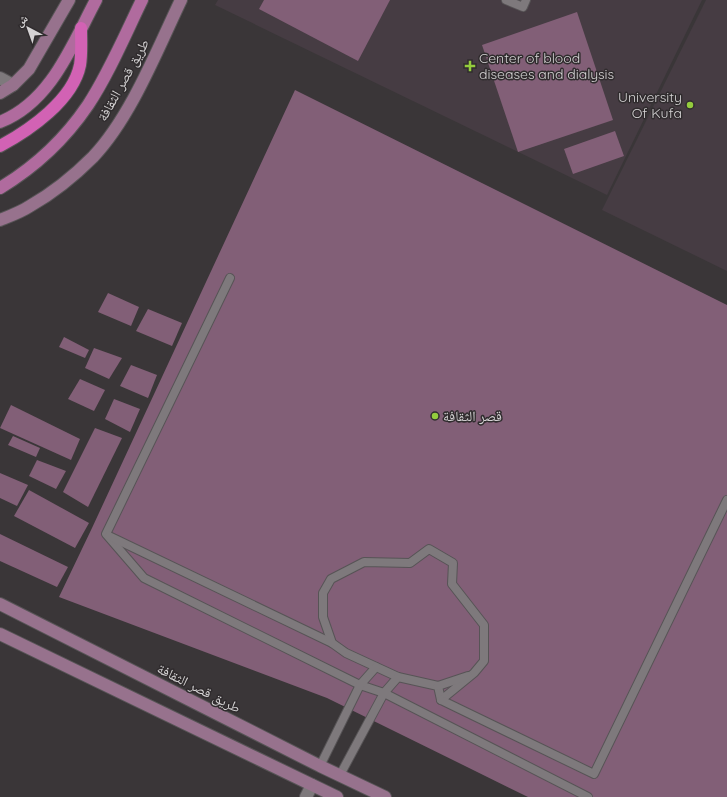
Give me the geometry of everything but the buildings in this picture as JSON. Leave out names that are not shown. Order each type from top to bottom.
[{"type":"highway","points":[[0,146],[22,133],[40,119],[62,100],[72,86],[80,66],[81,28]]},
{"type":"main road","points":[[0,122],[16,113],[40,95],[59,68],[96,0]]},
{"type":"main road","points":[[0,188],[14,180],[35,164],[55,146],[88,106],[142,0]]},
{"type":"street","points":[[0,93],[13,85],[29,69],[69,0]]},
{"type":"street","name":"طريق قصر الثقافة","points":[[0,220],[30,206],[64,183],[93,156],[118,124],[128,107],[181,0]]},
{"type":"street","points":[[0,78],[13,85]]},
{"type":"street","name":"طريق قصر الثقافة","points":[[0,604],[320,766],[385,797]]},
{"type":"street","points":[[0,634],[337,797]]},
{"type":"street","points":[[306,797],[312,785]]},
{"type":"lane","points":[[506,0],[523,7],[526,0]]},
{"type":"lane","points":[[106,534],[230,278]]},
{"type":"lane","points":[[441,700],[594,774],[727,500]]},
{"type":"lane","points":[[106,534],[332,643],[346,653],[376,668],[398,677],[438,686],[472,675]]},
{"type":"lane","points":[[106,534],[144,578],[360,685],[384,693],[588,797]]},
{"type":"lane","points":[[332,643],[323,617],[323,592],[331,579],[364,562],[410,563],[429,549],[453,562],[452,584],[484,625],[484,662],[472,675],[441,700]]},
{"type":"lane","points":[[320,766],[360,685],[376,668]]},
{"type":"lane","points":[[340,775],[384,693],[398,677]]},
{"type":"lane","points":[[438,686],[441,700]]},
{"type":"shaded area","points":[[218,0],[702,0],[607,195],[215,5]]},
{"type":"shaded area","name":"University Of Kufa","points":[[706,0],[727,0],[727,271],[602,210]]},
{"type":"place","name":"Center of blood diseases and dialysis","points":[[470,66]]},
{"type":"place","name":"University Of Kufa","points":[[690,105]]},
{"type":"place","name":"قصر الثقافة","points":[[435,416]]}]
